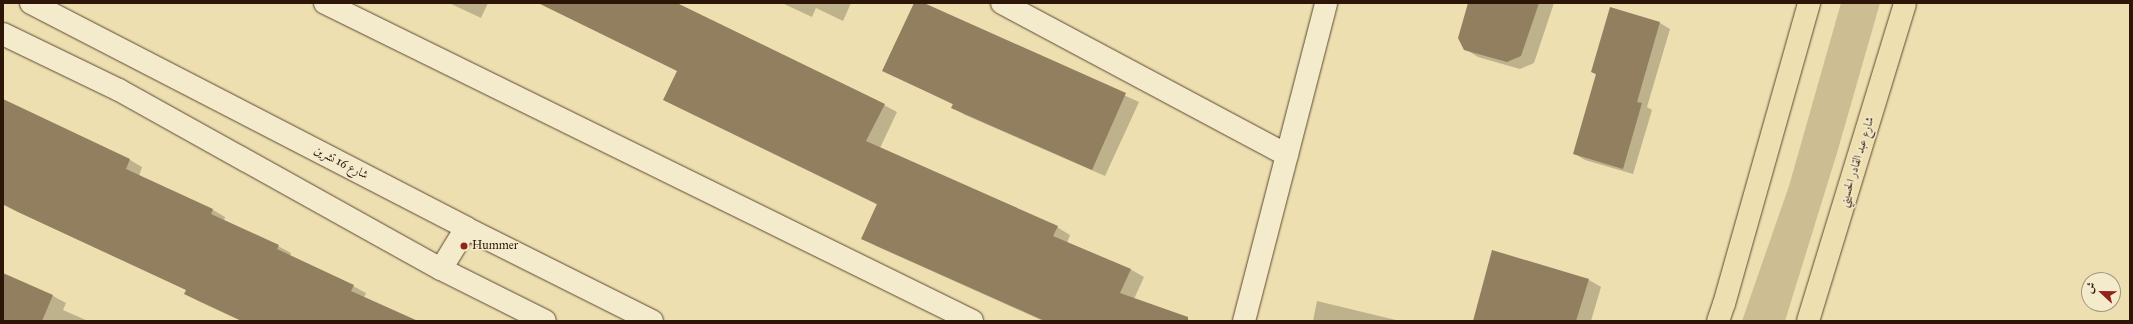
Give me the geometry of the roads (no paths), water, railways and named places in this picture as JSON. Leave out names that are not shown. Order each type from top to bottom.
[{"type":"main road","points":[[1718,321],[1809,3]]},
{"type":"main road","name":"شارع عبد القادر الحسيني","points":[[1808,321],[1905,3]]},
{"type":"street","name":"شارع 16 تشرين","points":[[31,3],[466,228],[652,321]]},
{"type":"street","points":[[325,3],[972,321]]},
{"type":"street","points":[[1002,3],[1287,155]]},
{"type":"street","points":[[1244,321],[1326,3]]},
{"type":"street","points":[[3,34],[119,90],[441,269],[545,321]]},
{"type":"street","points":[[441,269],[466,228]]},
{"type":"place","name":"Hummer","points":[[464,246]]}]
